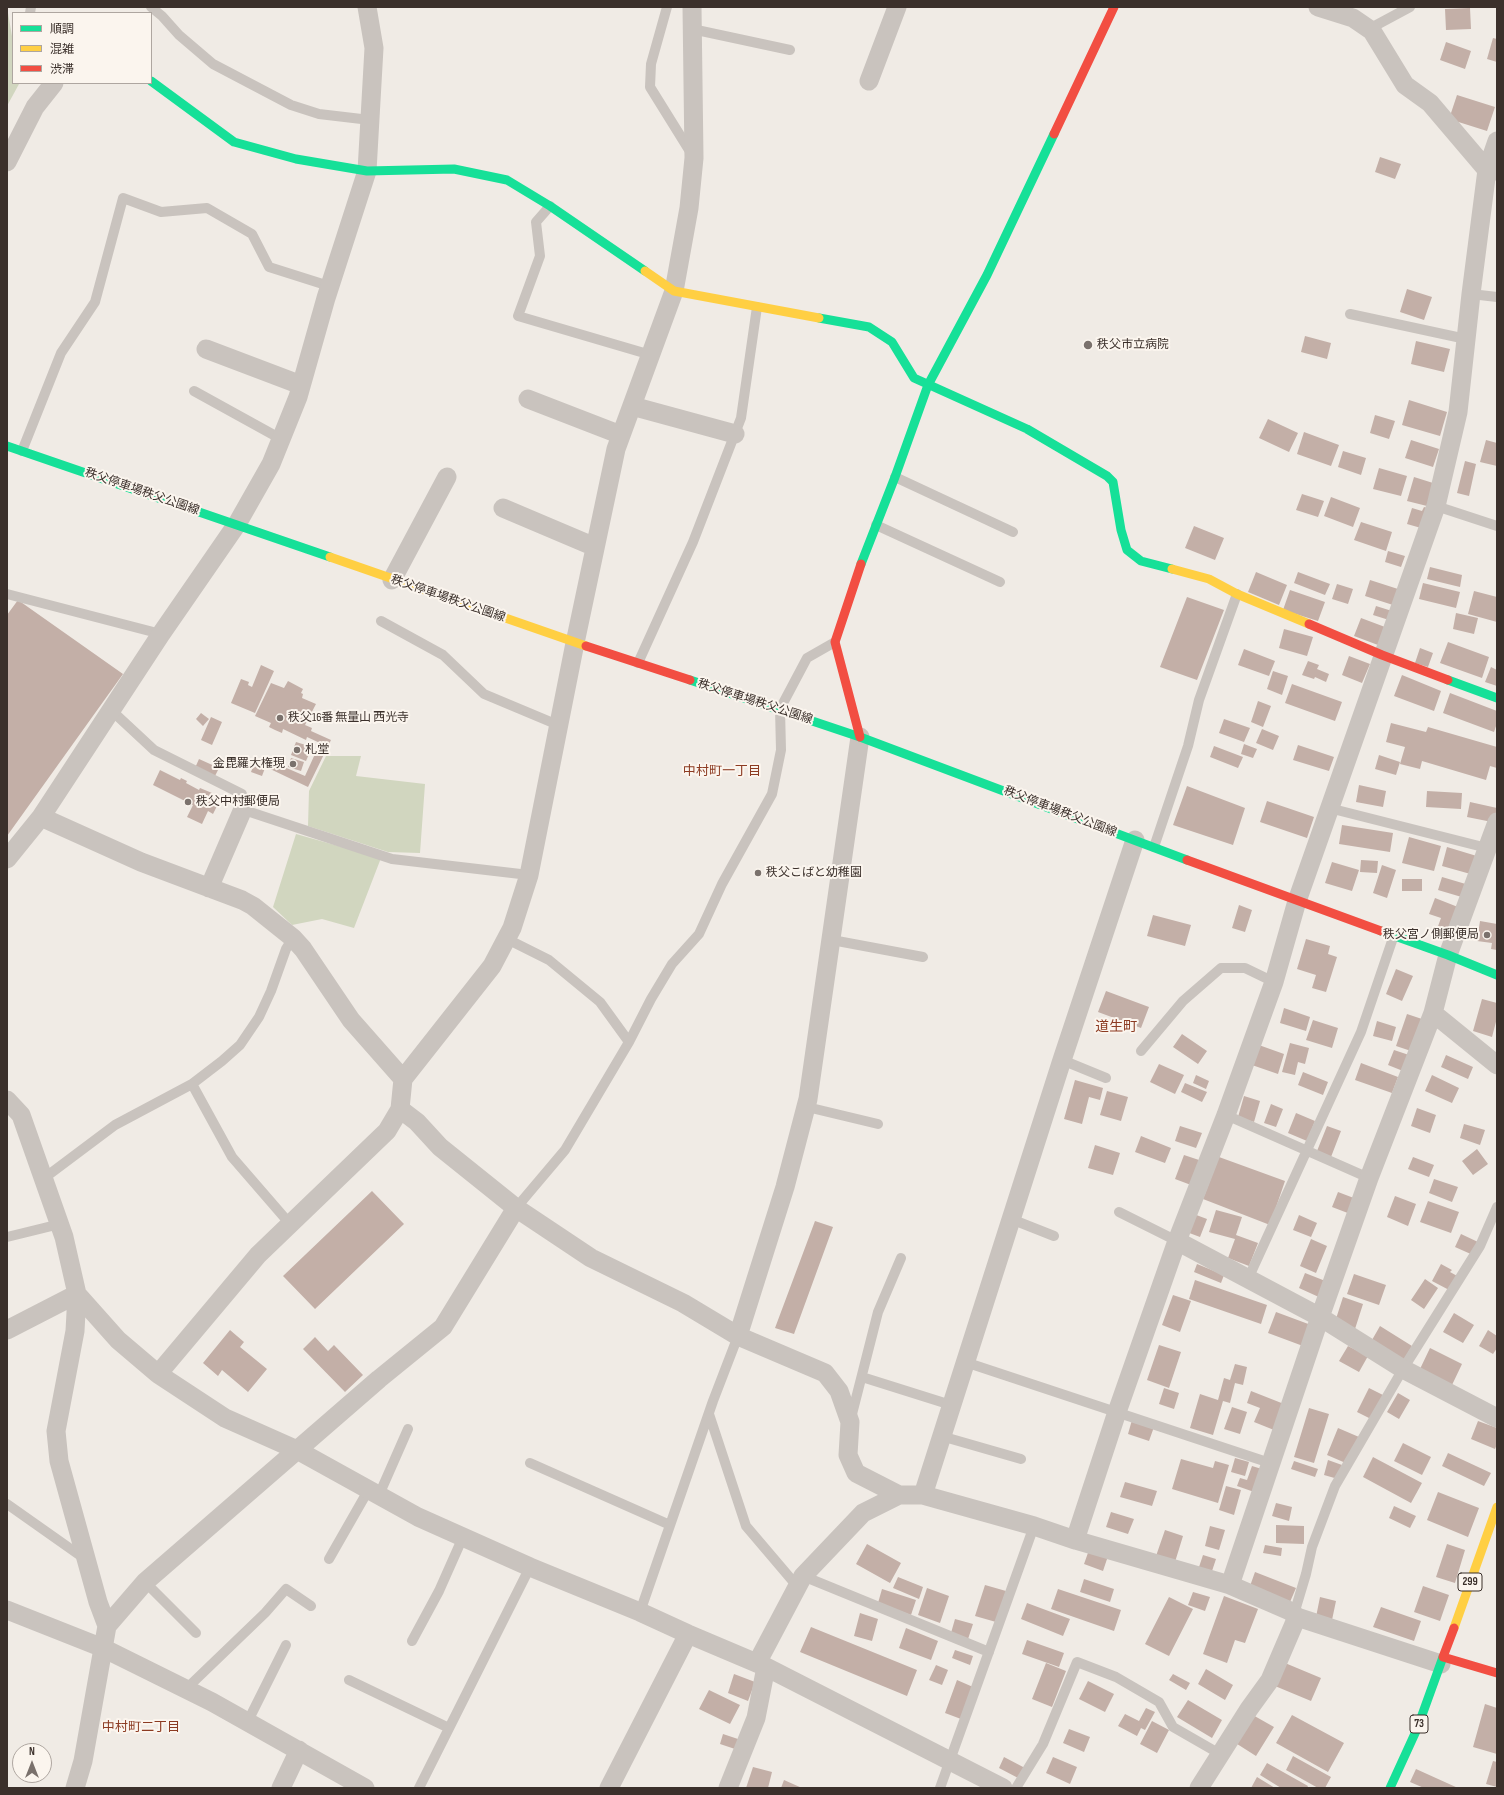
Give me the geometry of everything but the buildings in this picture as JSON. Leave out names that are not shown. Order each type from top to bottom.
[{"type":"main road","points":[[860,737],[835,642],[856,576],[895,477],[928,385],[987,276],[1114,7]]},
{"type":"main road","points":[[152,81],[234,142],[296,159],[366,171],[454,169],[507,180],[550,206],[674,291],[869,327],[892,342],[914,378],[1028,430],[1107,476],[1113,482],[1126,550],[1140,561],[1209,579],[1237,594],[1342,637],[1382,656],[1497,698]]},
{"type":"main road","name":"秩父停車場秩父公園線","points":[[7,446],[237,524],[392,580],[575,643],[780,709],[860,737],[1297,901],[1448,955],[1497,975]]},
{"type":"main road","name":"299","points":[[1442,1660],[1497,1507]]},
{"type":"main road","points":[[1442,1660],[1497,1673]]},
{"type":"main road","name":"73","points":[[1390,1788],[1417,1729],[1442,1660]]},
{"type":"street","points":[[7,859],[41,817],[161,634],[237,524],[271,464],[301,385],[366,171],[374,48],[367,7]]},
{"type":"street","points":[[158,1374],[258,1255],[387,1131],[400,1109],[403,1079],[492,966],[512,928],[529,875],[558,725],[616,449],[674,291],[689,208],[694,158],[692,7]]},
{"type":"street","points":[[869,81],[897,7]]},
{"type":"street","points":[[1318,7],[1353,18],[1372,31],[1405,85],[1430,103],[1492,171]]},
{"type":"street","points":[[7,162],[34,108],[53,84]]},
{"type":"street","points":[[1075,1540],[1117,1412],[1177,1241],[1226,1115],[1274,982],[1297,901],[1436,506],[1458,412],[1471,294],[1497,141]]},
{"type":"street","points":[[206,349],[301,385]]},
{"type":"street","points":[[528,399],[621,435]]},
{"type":"street","points":[[632,406],[735,434]]},
{"type":"street","points":[[392,580],[446,478]]},
{"type":"street","points":[[504,508],[595,547]]},
{"type":"street","points":[[738,1336],[785,1187],[807,1107],[860,737]]},
{"type":"street","points":[[208,888],[243,809]]},
{"type":"street","points":[[41,817],[141,862],[242,900],[253,906],[293,938],[303,949],[351,1020],[403,1079]]},
{"type":"street","points":[[1230,1585],[1320,1317],[1369,1178],[1433,1013],[1448,955],[1497,822]]},
{"type":"street","points":[[923,1495],[1062,1060],[1135,840]]},
{"type":"street","points":[[1433,1013],[1497,1066]]},
{"type":"street","points":[[7,1100],[21,1115],[60,1224],[77,1294],[76,1331],[56,1431],[59,1461],[98,1602],[107,1626]]},
{"type":"street","points":[[400,1109],[417,1122],[440,1147],[516,1208],[591,1258],[683,1303],[738,1336],[825,1373],[839,1391],[850,1422],[848,1455],[856,1473],[899,1495]]},
{"type":"street","points":[[75,1788],[83,1761],[107,1626],[145,1582],[379,1379],[443,1327],[516,1208]]},
{"type":"street","points":[[1177,1241],[1320,1317],[1403,1369],[1497,1418]]},
{"type":"street","points":[[7,1330],[77,1294]]},
{"type":"street","points":[[77,1294],[118,1340],[158,1374],[225,1418],[297,1450],[418,1517],[530,1567],[640,1612],[762,1665],[1003,1788]]},
{"type":"street","points":[[728,1788],[756,1718],[762,1665],[800,1581],[863,1513],[899,1495],[923,1495],[1034,1526],[1075,1540],[1230,1585],[1290,1611],[1295,1616],[1442,1660]]},
{"type":"street","points":[[7,1610],[103,1648],[186,1689],[248,1721],[365,1788]]},
{"type":"street","points":[[1199,1788],[1270,1680],[1295,1616]]},
{"type":"street","points":[[609,1788],[688,1634]]},
{"type":"street","points":[[281,1788],[299,1750]]},
{"type":"lane","points":[[151,7],[162,16],[179,35],[213,64],[291,105],[319,114],[370,120]]},
{"type":"lane","points":[[668,7],[650,64],[650,87],[694,158]]},
{"type":"lane","points":[[1369,29],[1410,7]]},
{"type":"lane","points":[[692,29],[790,50]]},
{"type":"lane","points":[[22,451],[61,353],[95,302],[123,198],[161,212],[207,208],[252,234],[269,267],[330,286]]},
{"type":"lane","points":[[550,206],[536,222],[540,256],[518,316],[650,354]]},
{"type":"lane","points":[[1471,294],[1497,297]]},
{"type":"lane","points":[[638,663],[693,542],[742,418],[757,307]]},
{"type":"lane","points":[[1350,314],[1466,339]]},
{"type":"lane","points":[[194,391],[281,439]]},
{"type":"lane","points":[[895,477],[1013,532]]},
{"type":"lane","points":[[1436,506],[1497,526]]},
{"type":"lane","points":[[876,526],[1000,582]]},
{"type":"lane","points":[[7,594],[161,634]]},
{"type":"lane","points":[[1154,847],[1188,746],[1199,700],[1237,594]]},
{"type":"lane","points":[[381,621],[443,655],[484,694],[558,725]]},
{"type":"lane","points":[[516,1208],[565,1150],[630,1042],[650,998],[672,964],[699,934],[722,884],[772,794],[781,750],[780,709],[807,658],[835,642]]},
{"type":"lane","points":[[111,710],[154,750],[242,794],[244,801],[243,809],[392,859],[529,875]]},
{"type":"lane","points":[[1329,808],[1487,848]]},
{"type":"lane","points":[[1248,1279],[1361,1032],[1394,935]]},
{"type":"lane","points":[[43,1179],[115,1125],[192,1084],[240,1045],[262,1011],[286,949],[293,938]]},
{"type":"lane","points":[[507,939],[549,960],[600,1002],[630,1042]]},
{"type":"lane","points":[[832,940],[923,957]]},
{"type":"lane","points":[[1141,1051],[1183,1002],[1220,968],[1245,968],[1274,982]]},
{"type":"lane","points":[[1062,1060],[1106,1078]]},
{"type":"lane","points":[[192,1084],[232,1156],[290,1224]]},
{"type":"lane","points":[[807,1107],[878,1124]]},
{"type":"lane","points":[[1226,1115],[1369,1178]]},
{"type":"lane","points":[[1295,1616],[1312,1547],[1335,1486],[1403,1369],[1480,1246],[1497,1207]]},
{"type":"lane","points":[[1119,1212],[1177,1241]]},
{"type":"lane","points":[[1011,1219],[1054,1236]]},
{"type":"lane","points":[[7,1237],[60,1224]]},
{"type":"lane","points":[[850,1422],[878,1312],[901,1258]]},
{"type":"lane","points":[[640,1612],[709,1414],[738,1336]]},
{"type":"lane","points":[[965,1362],[1270,1463]]},
{"type":"lane","points":[[862,1377],[951,1405]]},
{"type":"lane","points":[[709,1414],[746,1526],[800,1581],[989,1652]]},
{"type":"lane","points":[[329,1559],[374,1492],[408,1429]]},
{"type":"lane","points":[[941,1436],[1021,1459]]},
{"type":"lane","points":[[530,1463],[670,1525]]},
{"type":"lane","points":[[7,1504],[87,1561]]},
{"type":"lane","points":[[940,1788],[1034,1526]]},
{"type":"lane","points":[[412,1641],[440,1591],[462,1537]]},
{"type":"lane","points":[[419,1788],[530,1567]]},
{"type":"lane","points":[[145,1582],[196,1633]]},
{"type":"lane","points":[[186,1689],[265,1613],[286,1589],[311,1606]]},
{"type":"lane","points":[[248,1721],[286,1645]]},
{"type":"lane","points":[[1016,1788],[1043,1744],[1077,1662],[1116,1677],[1158,1702],[1173,1727],[1220,1754]]},
{"type":"lane","points":[[349,1680],[449,1728]]},
{"type":"green space","points":[[7,7],[12,36],[12,84],[19,84],[7,106]]},
{"type":"green space","points":[[326,756],[361,756],[356,776],[425,784],[420,853],[388,852],[308,826],[309,791]]},
{"type":"green space","points":[[296,834],[381,858],[354,928],[322,919],[292,925],[273,907]]},
{"type":"traffic: fast","points":[[152,82],[234,142],[296,159],[367,171],[454,169],[507,180],[550,206],[645,271]]},
{"type":"traffic: fast","points":[[861,564],[895,477],[928,385],[987,275],[1054,134]]},
{"type":"traffic: fast","points":[[819,318],[869,327],[892,342],[914,378],[1027,429],[1107,476],[1113,482],[1121,530],[1127,550],[1141,561],[1172,569]]},
{"type":"traffic: fast","points":[[7,446],[330,557]]},
{"type":"traffic: fast","points":[[690,680],[860,737],[1187,860]]},
{"type":"traffic: fast","points":[[1448,680],[1497,698]]},
{"type":"traffic: fast","points":[[1381,931],[1448,955],[1497,975]]},
{"type":"traffic: fast","points":[[1390,1788],[1417,1729],[1443,1657]]},
{"type":"traffic: slow","points":[[645,271],[674,291],[819,318]]},
{"type":"traffic: slow","points":[[330,557],[586,646]]},
{"type":"traffic: slow","points":[[1172,569],[1209,579],[1237,594],[1309,624]]},
{"type":"traffic: slow","points":[[1454,1628],[1497,1507]]},
{"type":"traffic: jam","points":[[1054,134],[1114,7]]},
{"type":"traffic: jam","points":[[860,737],[835,642],[861,564]]},
{"type":"traffic: jam","points":[[1309,624],[1382,655],[1448,680]]},
{"type":"traffic: jam","points":[[586,646],[690,680]]},
{"type":"traffic: jam","points":[[1187,860],[1381,931]]},
{"type":"traffic: jam","points":[[1454,1628],[1443,1657],[1497,1673]]},
{"type":"place","name":"秩父市立病院","points":[[1088,345]]},
{"type":"place","name":"秩父16番 無量山 西光寺","points":[[280,718]]},
{"type":"place","name":"札堂","points":[[297,750]]},
{"type":"place","name":"金毘羅大権現","points":[[293,764]]},
{"type":"place","name":"秩父中村郵便局","points":[[188,802]]},
{"type":"place","name":"秩父こばと幼稚園","points":[[758,873]]},
{"type":"place","name":"秩父宮ノ側郵便局","points":[[1487,935]]},
{"type":"district","name":"中村町一丁目","points":[[722,772]]},
{"type":"district","name":"道生町","points":[[1116,1027]]},
{"type":"district","name":"中村町二丁目","points":[[141,1728]]}]
